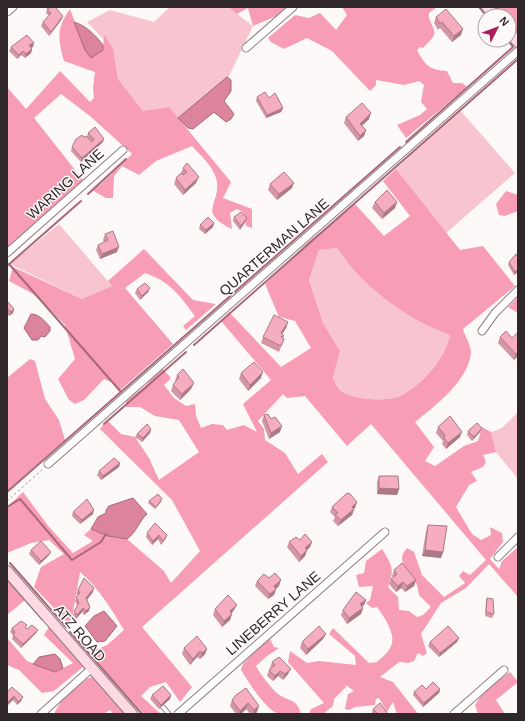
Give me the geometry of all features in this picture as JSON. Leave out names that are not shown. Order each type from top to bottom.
[{"type":"street","points":[[7,12],[13,7]]},
{"type":"street","points":[[246,48],[293,7]]},
{"type":"street","name":"QUARTERMAN LANE","points":[[48,464],[518,51]]},
{"type":"street","name":"WARING LANE","points":[[7,253],[123,150]]},
{"type":"street","points":[[482,331],[495,313],[518,290]]},
{"type":"street","name":"LINEBERRY LANE","points":[[178,714],[385,532]]},
{"type":"street","points":[[498,556],[518,537]]},
{"type":"street","name":"ATZ ROAD","points":[[7,570],[131,714]]},
{"type":"street","points":[[40,714],[92,668]]},
{"type":"street","points":[[454,714],[504,670]]},
{"type":"lane","points":[[162,706],[169,714]]},
{"type":"path","points":[[7,501],[48,464]]},
{"type":"shaded area","points":[[170,7],[228,7],[253,26],[229,76],[178,118],[169,107],[143,111],[118,79],[113,48],[104,36],[104,40],[87,22],[110,10],[154,22]]},
{"type":"shaded area","points":[[228,7],[288,7],[279,15],[253,26],[248,8],[237,14]]},
{"type":"shaded area","points":[[342,7],[437,7],[429,13],[429,19],[434,29],[434,35],[423,48],[420,47],[417,50],[428,66],[447,71],[453,83],[462,83],[467,87],[406,138],[397,125],[420,115],[427,109],[421,102],[424,85],[419,81],[404,85],[376,80],[376,85],[370,91],[332,51],[307,38],[284,49],[271,42],[268,38],[295,15],[309,18],[320,13],[336,30],[347,15]]},
{"type":"shaded area","points":[[497,7],[518,7],[518,30],[517,8]]},
{"type":"shaded area","points":[[70,9],[85,49],[103,50],[104,35],[113,48],[118,79],[143,111],[169,107],[231,182],[223,198],[252,209],[252,228],[246,226],[243,212],[237,209],[230,213],[232,229],[221,223],[215,217],[213,206],[217,187],[216,178],[209,165],[192,146],[156,161],[139,175],[122,166],[114,176],[113,198],[106,198],[92,190],[100,185],[132,154],[90,116],[61,94],[34,118],[83,180],[7,248],[7,87],[26,109],[60,71],[90,102],[94,98],[93,88],[95,72],[64,61],[62,54],[60,28]]},
{"type":"shaded area","points":[[74,22],[87,28],[94,34],[103,45],[103,50],[91,58],[85,50]]},
{"type":"shaded area","points":[[227,77],[231,80],[231,91],[224,101],[234,114],[231,119],[226,122],[214,112],[193,129],[188,128],[178,118]]},
{"type":"shaded area","points":[[460,110],[515,173],[446,233],[396,169]]},
{"type":"shaded area","points":[[396,169],[460,250],[483,246],[515,286],[463,329],[471,353],[469,363],[464,373],[441,401],[415,422],[434,447],[425,461],[435,466],[464,446],[478,441],[482,427],[491,432],[496,452],[483,455],[486,462],[483,467],[471,472],[477,481],[469,485],[456,507],[472,534],[481,540],[491,535],[490,527],[502,533],[503,542],[490,559],[499,569],[502,561],[518,547],[518,597],[489,564],[466,588],[441,603],[421,634],[427,653],[423,656],[418,653],[414,661],[408,663],[399,662],[380,677],[393,682],[418,714],[397,714],[393,702],[387,712],[379,698],[376,699],[375,705],[355,707],[349,710],[345,709],[348,694],[354,691],[346,685],[346,687],[334,699],[333,706],[323,714],[309,714],[311,709],[324,703],[288,662],[290,651],[307,663],[319,661],[356,665],[355,656],[329,634],[333,628],[369,663],[377,662],[387,652],[392,643],[391,632],[383,616],[377,607],[372,608],[366,603],[370,600],[373,586],[359,587],[356,575],[364,573],[366,561],[382,549],[390,563],[392,571],[388,587],[398,597],[399,610],[409,611],[417,617],[423,615],[431,607],[419,595],[415,581],[405,568],[402,558],[403,553],[407,548],[414,552],[422,575],[444,597],[465,583],[459,576],[463,571],[470,575],[486,560],[371,424],[347,446],[305,396],[287,398],[283,394],[258,421],[264,429],[265,440],[285,453],[298,474],[322,454],[328,462],[142,627],[192,687],[180,702],[166,682],[150,687],[141,696],[161,714],[144,714],[95,660],[91,652],[107,645],[124,630],[110,607],[87,578],[80,572],[72,618],[68,623],[34,587],[41,567],[64,554],[49,540],[31,543],[7,553],[7,507],[23,492],[49,527],[73,553],[93,541],[84,535],[91,529],[108,536],[127,539],[164,571],[171,583],[200,551],[172,500],[100,429],[107,420],[121,434],[135,437],[149,458],[159,480],[199,452],[179,420],[155,416],[140,407],[126,407],[126,401],[145,386],[162,368],[171,378],[164,385],[174,398],[186,406],[195,404],[196,416],[201,428],[212,424],[223,425],[227,430],[244,425],[257,432],[243,404],[271,380],[221,321],[229,312],[281,367],[311,348],[295,321],[279,317],[265,284],[308,242],[355,204],[384,236],[410,216],[383,181]],"holes":[[[337,248],[360,277],[380,295],[402,311],[426,325],[450,335],[444,352],[433,369],[412,389],[398,397],[390,399],[354,397],[341,391],[333,378],[340,351],[323,323],[309,280],[319,250]]]},
{"type":"shaded area","points":[[506,191],[518,195],[518,211],[505,216],[499,215],[496,204]]},
{"type":"shaded area","points":[[59,224],[112,286],[82,299],[10,264]]},
{"type":"shaded area","points":[[337,248],[357,274],[380,295],[402,311],[426,325],[450,335],[444,352],[433,368],[412,389],[398,397],[390,399],[372,399],[354,397],[341,391],[333,378],[340,351],[323,323],[309,280],[319,250]]},
{"type":"shaded area","points":[[144,249],[193,300],[216,304],[186,330],[183,326],[195,316],[174,290],[162,281],[145,273],[125,288],[173,344],[119,391],[113,383],[104,379],[84,400],[75,404],[69,400],[58,379],[75,359],[65,325],[37,296],[9,281],[13,267],[82,299],[112,286],[108,281]]},
{"type":"shaded area","points":[[518,297],[518,313],[508,307]]},
{"type":"shaded area","points":[[31,314],[34,314],[44,320],[50,327],[50,331],[45,337],[41,336],[38,340],[32,340],[24,328]]},
{"type":"shaded area","points":[[30,359],[35,361],[45,399],[59,420],[65,440],[7,491],[7,378]]},
{"type":"shaded area","points":[[518,412],[518,479],[496,452],[491,432],[502,428]]},
{"type":"shaded area","points":[[133,498],[147,514],[133,534],[127,539],[108,536],[91,529],[98,517],[106,513],[109,506]]},
{"type":"shaded area","points":[[7,580],[25,600],[7,615]]},
{"type":"shaded area","points":[[104,611],[117,626],[105,641],[97,642],[85,626],[94,616]]},
{"type":"shaded area","points":[[49,627],[84,666],[54,691],[42,693],[19,670],[7,665],[7,638],[27,661],[55,672],[73,663],[44,635]]},
{"type":"shaded area","points":[[269,637],[274,647],[279,648],[256,666],[272,688],[278,694],[295,703],[301,714],[279,714],[274,712],[263,702],[241,670],[243,664]]},
{"type":"shaded area","points":[[55,654],[60,659],[63,668],[55,672],[33,664],[39,657]]},
{"type":"shaded area","points":[[510,672],[518,682],[496,700],[505,714],[478,714],[475,705],[484,691]]},
{"type":"shaded area","points":[[93,677],[127,714],[113,714],[110,710],[103,714],[54,714],[62,699],[88,678]]},
{"type":"building","points":[[55,7],[63,16],[51,32],[43,22],[51,13],[47,9]]},
{"type":"building","points":[[446,9],[463,29],[454,36],[442,22],[440,24],[436,17]]},
{"type":"building","points":[[27,35],[34,43],[29,45],[32,49],[26,54],[23,51],[19,55],[11,47]]},
{"type":"building","points":[[265,92],[269,98],[275,93],[283,108],[267,115],[257,97]]},
{"type":"building","points":[[362,103],[371,113],[360,124],[366,130],[360,136],[346,117]]},
{"type":"building","points":[[95,127],[104,139],[82,158],[72,147],[76,139],[82,135],[84,137],[86,136],[92,142],[94,139],[88,133]]},
{"type":"building","points":[[187,163],[199,177],[185,190],[176,178],[181,173],[183,175],[187,172],[183,168]]},
{"type":"building","points":[[284,172],[294,183],[279,194],[270,184]]},
{"type":"building","points":[[387,190],[397,202],[384,213],[375,202]]},
{"type":"building","points":[[241,212],[247,218],[241,226],[234,217]]},
{"type":"building","points":[[208,217],[214,223],[206,230],[200,225]]},
{"type":"building","points":[[113,231],[119,247],[102,254],[98,245],[108,240],[105,234]]},
{"type":"building","points":[[516,254],[518,257],[518,269],[515,272],[509,262]]},
{"type":"building","points":[[145,283],[150,288],[142,296],[137,289]]},
{"type":"building","points":[[7,301],[14,309],[11,312],[9,310],[7,311]]},
{"type":"building","points":[[274,315],[288,322],[281,333],[284,336],[281,337],[284,339],[281,346],[263,337]]},
{"type":"building","points":[[506,331],[512,338],[518,332],[518,352],[516,354],[500,337]]},
{"type":"building","points":[[254,362],[263,372],[250,385],[241,373]]},
{"type":"building","points":[[183,369],[194,383],[182,394],[173,385],[179,377],[177,375]]},
{"type":"building","points":[[268,414],[271,419],[275,417],[282,426],[271,433],[264,415]]},
{"type":"building","points":[[450,416],[462,432],[448,443],[444,438],[445,435],[438,427]]},
{"type":"building","points":[[477,423],[482,428],[474,437],[468,431]]},
{"type":"building","points":[[147,424],[151,429],[143,438],[137,434]]},
{"type":"building","points":[[114,458],[120,463],[103,476],[99,471]]},
{"type":"building","points":[[379,476],[398,476],[399,489],[379,488]]},
{"type":"building","points":[[347,493],[350,494],[357,502],[352,507],[354,509],[341,520],[335,515],[338,513],[332,507]]},
{"type":"building","points":[[158,494],[162,499],[156,507],[149,501]]},
{"type":"building","points":[[87,499],[94,510],[82,520],[73,512]]},
{"type":"building","points":[[155,523],[167,535],[163,541],[159,535],[153,541],[147,533]]},
{"type":"building","points":[[428,525],[447,526],[443,552],[425,550]]},
{"type":"building","points":[[305,534],[312,542],[305,548],[307,550],[301,556],[289,542],[296,537],[300,540]]},
{"type":"building","points":[[41,541],[51,552],[41,561],[31,550]]},
{"type":"building","points":[[402,563],[416,580],[407,586],[403,582],[398,586],[391,579],[397,574],[394,570]]},
{"type":"building","points":[[275,573],[281,580],[274,586],[276,589],[270,594],[257,581],[264,574],[269,578]]},
{"type":"building","points":[[84,578],[94,588],[86,598],[90,607],[86,611],[83,608],[77,615],[74,611],[79,603],[76,597],[80,593],[78,590]]},
{"type":"building","points":[[356,592],[366,600],[360,604],[363,608],[349,618],[343,610]]},
{"type":"building","points":[[228,595],[237,605],[230,611],[232,614],[224,621],[215,609]]},
{"type":"building","points":[[487,598],[493,599],[494,614],[486,612]]},
{"type":"building","points":[[21,621],[27,625],[25,627],[27,629],[32,625],[38,630],[23,644],[13,635],[15,632],[12,628]]},
{"type":"building","points":[[319,626],[326,634],[308,649],[302,642]]},
{"type":"building","points":[[448,626],[459,638],[440,653],[430,642]]},
{"type":"building","points":[[197,636],[207,649],[202,653],[200,651],[193,659],[184,648]]},
{"type":"building","points":[[279,657],[291,669],[285,674],[280,671],[275,676],[269,670],[275,665],[272,662]]},
{"type":"building","points":[[433,682],[440,689],[424,703],[414,692],[422,685],[426,689]]},
{"type":"building","points":[[163,686],[171,695],[161,705],[152,695]]},
{"type":"building","points":[[12,687],[23,697],[18,702],[14,696],[7,703],[7,692]]},
{"type":"building","points":[[246,688],[259,706],[254,710],[248,703],[240,711],[232,700]]},
{"type":"building","points":[[380,703],[388,714],[378,714],[373,709]]},
{"type":"waterway","points":[[406,142],[512,48]]},
{"type":"waterway","points":[[194,345],[518,59]]},
{"type":"waterway","points":[[7,492],[400,147]]},
{"type":"waterway","points":[[88,194],[126,159]]},
{"type":"waterway","points":[[7,266],[81,201]]},
{"type":"waterway","points":[[9,264],[121,392]]},
{"type":"waterway","points":[[104,424],[186,352]]},
{"type":"waterway","points":[[7,507],[20,499],[72,560],[101,542],[106,534]]},
{"type":"waterway","points":[[10,563],[66,627]]},
{"type":"waterway","points":[[7,579],[43,620]]},
{"type":"waterway","points":[[70,632],[142,714]]}]
